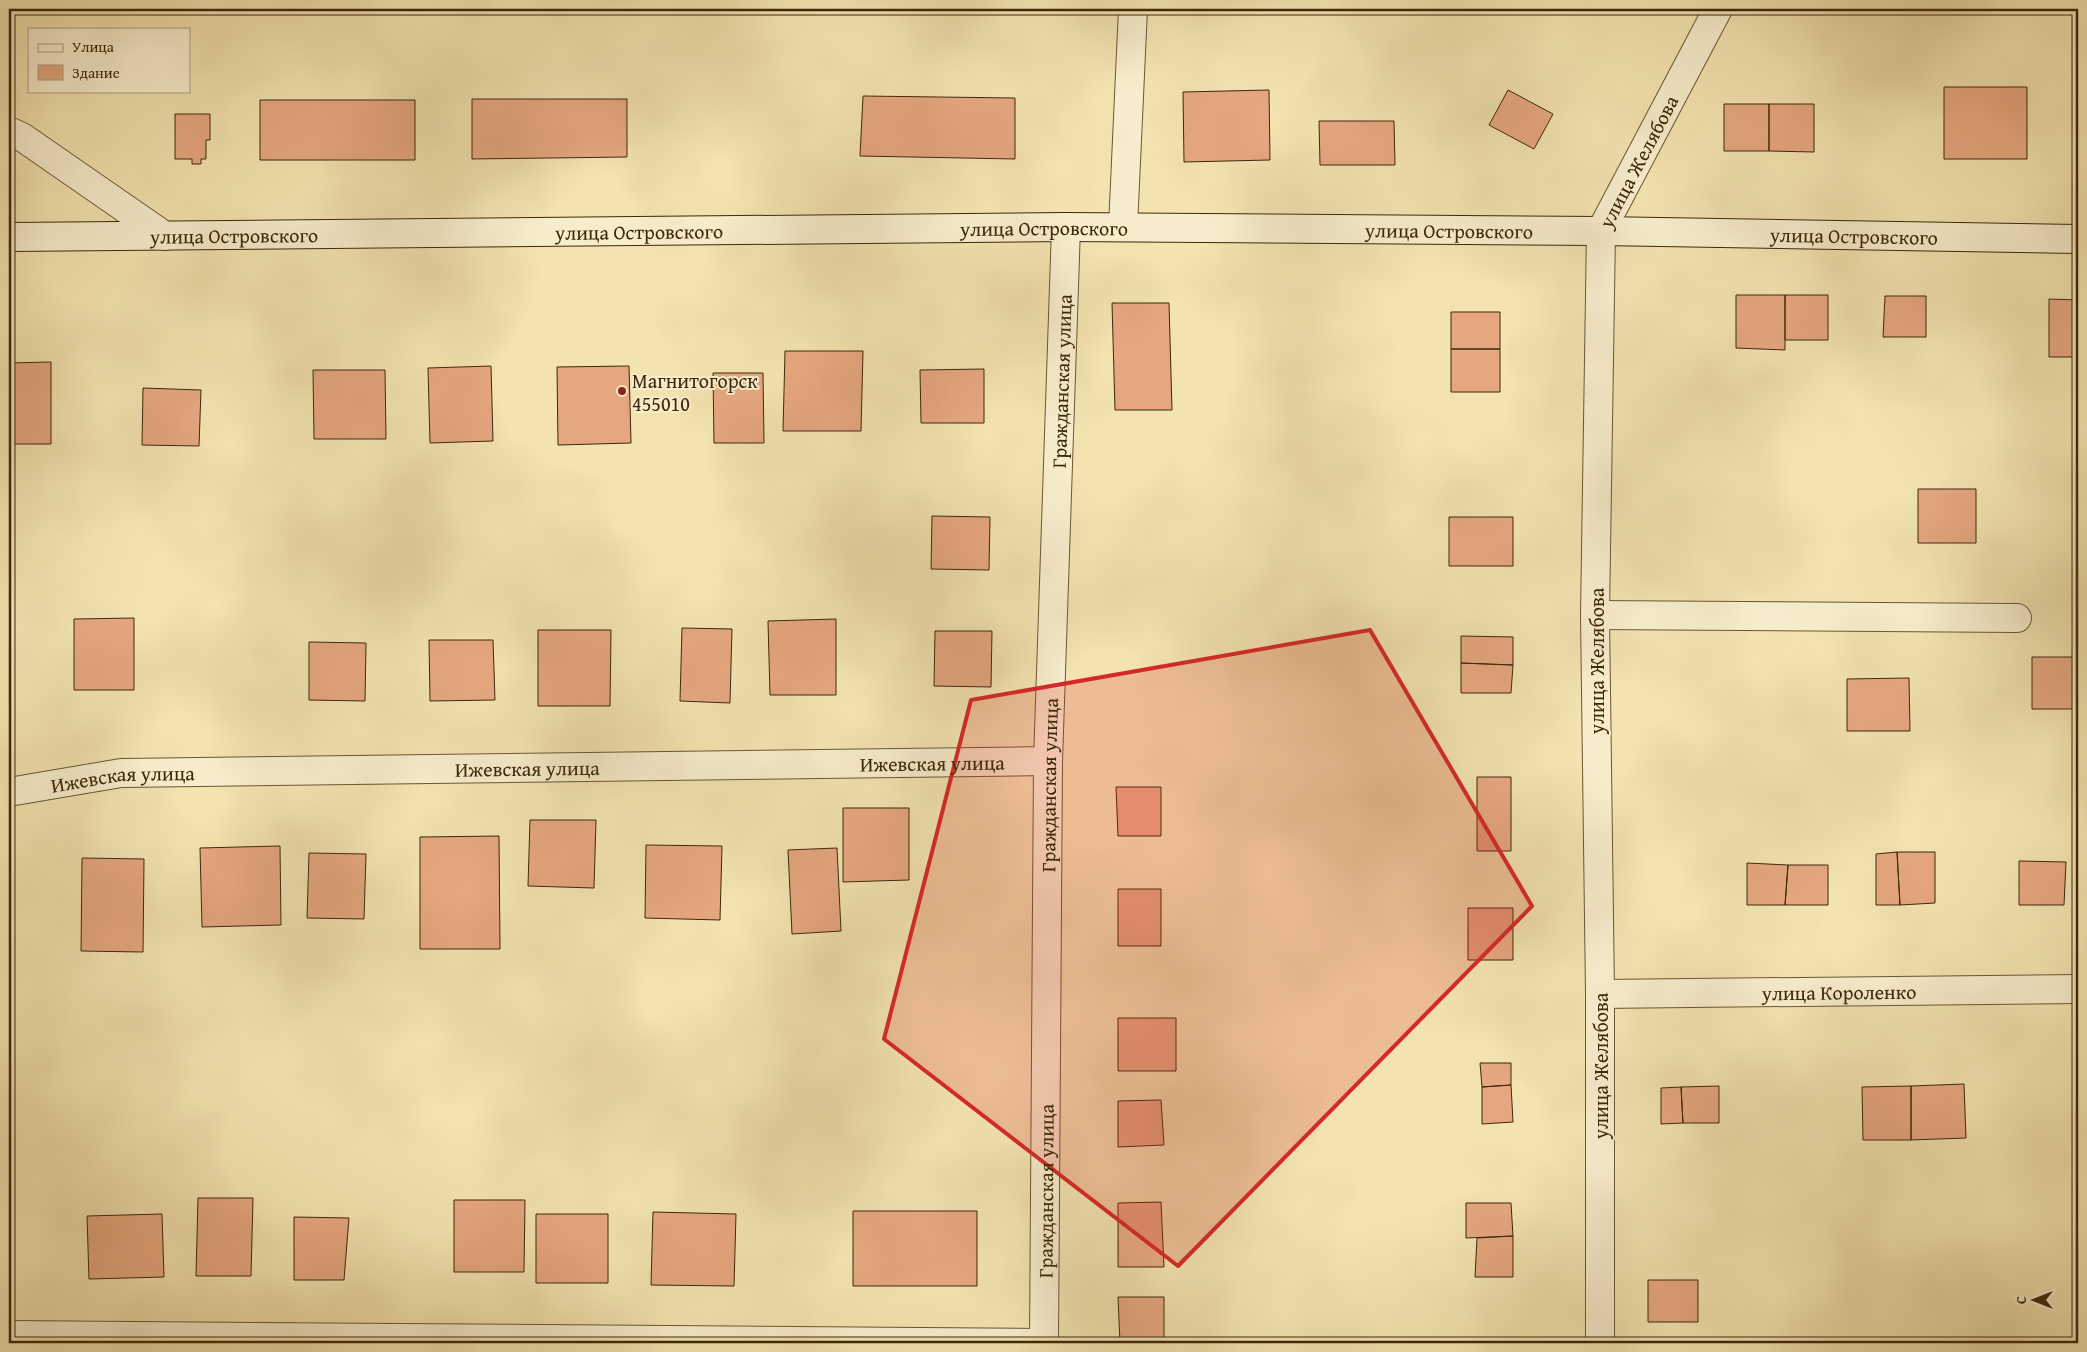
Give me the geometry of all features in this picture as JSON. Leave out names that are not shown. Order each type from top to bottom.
[{"type":"street","points":[[1123,227],[1133,9]]},
{"type":"street","name":"улица Желябова","points":[[1600,1343],[1600,994],[1595,615],[1601,231],[1718,9]]},
{"type":"street","points":[[9,131],[22,137],[165,236]]},
{"type":"street","name":"Гражданская улица","points":[[1044,1343],[1048,762],[1066,227]]},
{"type":"street","name":"улица Островского","points":[[9,236],[1123,227],[1601,231],[2078,239]]},
{"type":"street","points":[[1595,615],[2017,618]]},
{"type":"street","name":"Ижевская улица","points":[[9,792],[121,773],[1048,762]]},
{"type":"street","name":"улица Короленко","points":[[1600,994],[2078,989]]},
{"type":"street","points":[[9,1335],[1044,1343]]},
{"type":"highlighted area","points":[[1370,630],[1532,906],[1178,1266],[884,1039],[971,700]]},
{"type":"building","points":[[1944,87],[2027,87],[2027,159],[1944,159]]},
{"type":"building","points":[[1269,90],[1270,160],[1184,162],[1183,92]]},
{"type":"building","points":[[1508,90],[1553,114],[1534,149],[1489,125]]},
{"type":"building","points":[[863,96],[1015,98],[1015,159],[860,156]]},
{"type":"building","points":[[472,99],[627,99],[627,157],[472,159]]},
{"type":"building","points":[[260,100],[415,100],[415,160],[260,160]]},
{"type":"building","points":[[1724,104],[1769,104],[1769,151],[1724,151]]},
{"type":"building","points":[[1769,104],[1814,104],[1814,152],[1769,151]]},
{"type":"building","points":[[175,114],[210,114],[210,140],[206,140],[206,159],[201,159],[201,164],[192,164],[192,159],[175,159]]},
{"type":"building","points":[[1319,121],[1394,121],[1395,165],[1320,165]]},
{"type":"building","points":[[1736,295],[1785,295],[1785,350],[1736,348]]},
{"type":"building","points":[[1785,295],[1828,295],[1828,340],[1785,340]]},
{"type":"building","points":[[1885,296],[1926,296],[1926,337],[1883,337]]},
{"type":"building","points":[[2049,299],[2078,300],[2078,357],[2049,357]]},
{"type":"building","points":[[1112,303],[1169,303],[1172,410],[1115,410]]},
{"type":"building","points":[[1451,312],[1500,312],[1500,349],[1451,349]]},
{"type":"building","points":[[1451,349],[1500,349],[1500,392],[1451,392]]},
{"type":"building","points":[[785,351],[863,351],[861,431],[783,431]]},
{"type":"building","points":[[51,362],[51,444],[9,444],[9,363]]},
{"type":"building","points":[[491,366],[493,441],[430,443],[428,368]]},
{"type":"building","points":[[629,366],[631,443],[558,445],[557,367]]},
{"type":"building","points":[[984,369],[984,423],[921,423],[920,370]]},
{"type":"building","points":[[313,370],[385,370],[386,439],[314,439]]},
{"type":"building","points":[[713,373],[763,373],[764,443],[714,443]]},
{"type":"building","points":[[143,388],[201,390],[199,446],[142,445]]},
{"type":"building","points":[[1918,489],[1976,489],[1976,543],[1918,543]]},
{"type":"building","points":[[932,516],[990,517],[989,570],[931,569]]},
{"type":"building","points":[[1449,517],[1513,517],[1513,566],[1449,566]]},
{"type":"building","points":[[134,618],[134,690],[74,690],[74,619]]},
{"type":"building","points":[[836,619],[836,695],[770,695],[768,621]]},
{"type":"building","points":[[682,628],[732,629],[730,703],[680,701]]},
{"type":"building","points":[[538,630],[611,630],[610,706],[538,706]]},
{"type":"building","points":[[935,631],[992,631],[991,687],[934,686]]},
{"type":"building","points":[[1461,636],[1513,637],[1513,665],[1461,663]]},
{"type":"building","points":[[429,640],[493,640],[495,700],[430,701]]},
{"type":"building","points":[[309,642],[366,643],[365,701],[309,700]]},
{"type":"building","points":[[2032,657],[2078,657],[2078,709],[2032,709]]},
{"type":"building","points":[[1461,663],[1513,665],[1511,693],[1461,693]]},
{"type":"building","points":[[1909,678],[1910,731],[1847,731],[1847,679]]},
{"type":"building","points":[[1477,777],[1511,777],[1511,851],[1477,851]]},
{"type":"building","points":[[1116,787],[1161,787],[1161,836],[1118,836]]},
{"type":"building","points":[[843,808],[909,808],[909,880],[843,882]]},
{"type":"building","points":[[530,820],[596,820],[594,888],[528,886]]},
{"type":"building","points":[[499,836],[500,949],[420,949],[420,837]]},
{"type":"building","points":[[646,845],[722,846],[720,920],[645,918]]},
{"type":"building","points":[[280,846],[281,925],[202,927],[200,848]]},
{"type":"building","points":[[837,848],[841,931],[792,934],[788,850]]},
{"type":"building","points":[[1897,852],[1900,905],[1876,905],[1876,854]]},
{"type":"building","points":[[1897,852],[1935,852],[1935,903],[1900,905]]},
{"type":"building","points":[[309,853],[366,854],[364,919],[307,918]]},
{"type":"building","points":[[82,858],[144,859],[143,952],[81,951]]},
{"type":"building","points":[[2019,861],[2066,862],[2064,905],[2019,905]]},
{"type":"building","points":[[1747,863],[1788,865],[1785,905],[1747,905]]},
{"type":"building","points":[[1788,865],[1828,865],[1828,905],[1785,905]]},
{"type":"building","points":[[1118,889],[1161,889],[1161,946],[1118,946]]},
{"type":"building","points":[[1468,908],[1513,908],[1513,960],[1468,960]]},
{"type":"building","points":[[1118,1018],[1176,1018],[1176,1071],[1118,1071]]},
{"type":"building","points":[[1480,1063],[1511,1063],[1511,1085],[1482,1087]]},
{"type":"building","points":[[1964,1084],[1966,1138],[1911,1140],[1911,1086]]},
{"type":"building","points":[[1511,1085],[1513,1122],[1482,1124],[1482,1087]]},
{"type":"building","points":[[1719,1086],[1719,1123],[1683,1123],[1681,1087]]},
{"type":"building","points":[[1911,1086],[1911,1140],[1863,1140],[1862,1087]]},
{"type":"building","points":[[1681,1087],[1683,1123],[1661,1124],[1661,1088]]},
{"type":"building","points":[[1161,1100],[1164,1145],[1118,1147],[1118,1101]]},
{"type":"building","points":[[198,1198],[253,1198],[251,1276],[196,1276]]},
{"type":"building","points":[[454,1200],[525,1200],[524,1272],[454,1272]]},
{"type":"building","points":[[1161,1202],[1164,1267],[1118,1267],[1118,1203]]},
{"type":"building","points":[[1466,1203],[1511,1203],[1513,1236],[1466,1238]]},
{"type":"building","points":[[853,1211],[977,1211],[977,1286],[853,1286]]},
{"type":"building","points":[[653,1212],[736,1214],[734,1286],[651,1285]]},
{"type":"building","points":[[162,1214],[164,1277],[89,1279],[87,1216]]},
{"type":"building","points":[[536,1214],[608,1214],[608,1283],[536,1283]]},
{"type":"building","points":[[294,1217],[349,1218],[344,1280],[294,1280]]},
{"type":"building","points":[[1513,1236],[1513,1277],[1475,1277],[1477,1238]]},
{"type":"building","points":[[1648,1280],[1698,1280],[1698,1322],[1648,1322]]},
{"type":"building","points":[[1118,1297],[1164,1297],[1164,1343],[1120,1343]]},
{"type":"place","name":"Магнитогорск 455010","points":[[622,391]]}]
